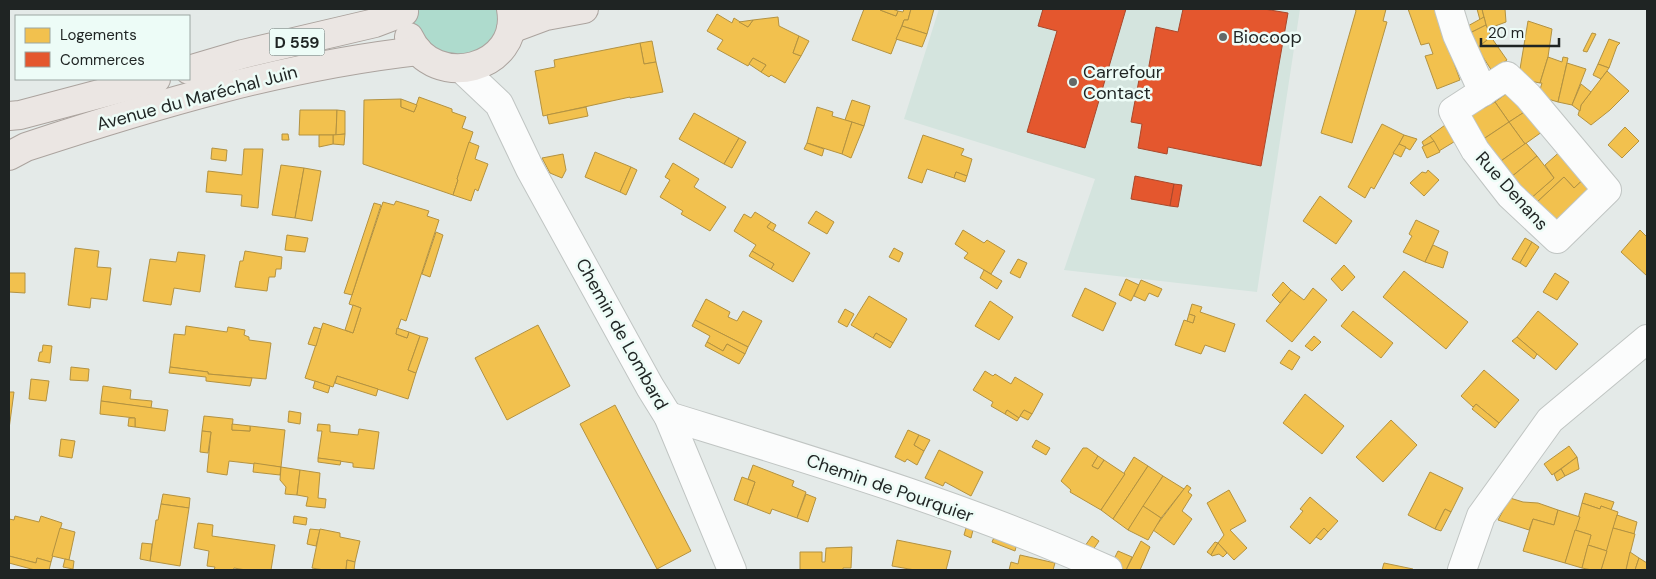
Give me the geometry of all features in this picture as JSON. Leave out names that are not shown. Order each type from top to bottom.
[{"type":"main road","points":[[405,10],[405,26],[410,40],[418,51],[431,62],[446,68],[462,69],[486,62],[496,54],[505,43],[511,19],[546,16],[584,9]]},
{"type":"main road","name":"Avenue du Maréchal Juin","points":[[190,70],[243,54],[375,23],[405,10]]},
{"type":"main road","name":"Avenue du Maréchal Juin","points":[[9,156],[26,147],[146,108],[252,81],[384,55],[418,51]]},
{"type":"main road","name":"Avenue du Maréchal Juin","points":[[9,116],[20,115],[152,80]]},
{"type":"street","points":[[1449,9],[1456,35],[1483,92]]},
{"type":"street","name":"Chemin de Lombard","points":[[496,54],[499,104]]},
{"type":"street","name":"Chemin de Lombard","points":[[462,69],[499,104],[535,177],[650,387],[668,416],[732,570]]},
{"type":"street","name":"Rue Denans","points":[[1507,76],[1528,96],[1607,190],[1557,239],[1510,195],[1475,150],[1453,111],[1483,92],[1507,76]]},
{"type":"street","points":[[1462,570],[1481,516],[1550,420],[1647,339]]},
{"type":"street","name":"Chemin de Pourquier","points":[[668,416],[893,486],[1046,542],[1108,570]]},
{"type":"shaded area","points":[[939,9],[1300,9],[1257,292],[1064,270],[1095,179],[904,119]]},
{"type":"green space","points":[[405,9],[511,9],[486,62],[418,51]]},
{"type":"building: Logements","points":[[864,9],[881,9],[896,16],[898,11],[903,12],[904,9],[911,9],[908,20],[904,20],[891,54],[852,40]]},
{"type":"building: Logements","points":[[881,9],[892,9],[898,11],[896,16]]},
{"type":"building: Logements","points":[[911,9],[934,9],[927,34],[902,26],[904,20],[908,20]]},
{"type":"building: Logements","points":[[1355,9],[1386,9],[1383,21],[1387,22],[1352,143],[1321,133]]},
{"type":"building: Logements","points":[[1408,9],[1435,9],[1460,80],[1437,89],[1425,56],[1433,54],[1429,43],[1421,45]]},
{"type":"building: Logements","points":[[1477,9],[1482,9],[1484,17],[1480,20]]},
{"type":"building: Logements","points":[[1482,9],[1505,9],[1506,22],[1487,29]]},
{"type":"building: Logements","points":[[717,14],[732,23],[734,18],[748,27],[753,20],[778,17],[779,26],[799,36],[793,53],[801,56],[785,83],[761,72],[766,65],[753,58],[748,66],[717,49],[723,40],[707,31]]},
{"type":"building: Logements","points":[[1484,17],[1486,25],[1468,34],[1466,27]]},
{"type":"building: Logements","points":[[753,20],[748,27],[739,22]]},
{"type":"building: Logements","points":[[1528,21],[1552,29],[1548,57],[1540,83],[1521,79],[1519,75]]},
{"type":"building: Logements","points":[[1486,25],[1491,37],[1477,48],[1468,34]]},
{"type":"building: Logements","points":[[902,26],[927,34],[922,47],[896,39]]},
{"type":"building: Logements","points":[[1592,33],[1596,34],[1587,52],[1583,51]]},
{"type":"building: Logements","points":[[799,36],[809,41],[801,56],[793,53]]},
{"type":"building: Logements","points":[[1491,37],[1507,60],[1492,71],[1477,48]]},
{"type":"building: Logements","points":[[1609,39],[1620,43],[1617,46],[1609,68],[1598,64]]},
{"type":"building: Logements","points":[[652,41],[656,62],[644,64],[640,43]]},
{"type":"building: Logements","points":[[640,43],[644,64],[656,62],[663,92],[630,97],[543,116],[535,71],[555,67],[554,60]]},
{"type":"building: Logements","points":[[1548,57],[1562,62],[1563,57],[1568,58],[1558,102],[1538,96]]},
{"type":"building: Logements","points":[[753,58],[766,65],[761,72],[749,64]]},
{"type":"building: Logements","points":[[1567,63],[1586,69],[1572,105],[1558,102]]},
{"type":"building: Logements","points":[[1598,64],[1609,68],[1601,79],[1593,75]]},
{"type":"building: Logements","points":[[1607,71],[1629,91],[1591,125],[1578,115],[1581,105]]},
{"type":"building: Logements","points":[[1581,84],[1591,92],[1581,105],[1580,111],[1572,105]]},
{"type":"building: Logements","points":[[1514,88],[1532,107],[1509,122],[1495,102]]},
{"type":"building: Logements","points":[[419,97],[452,109],[452,112],[466,117],[462,128],[473,132],[453,195],[363,164],[364,100],[401,99],[401,107],[414,112]]},
{"type":"building: Logements","points":[[401,99],[417,105],[414,112],[401,107]]},
{"type":"building: Logements","points":[[852,100],[870,106],[864,126],[845,120]]},
{"type":"building: Logements","points":[[1495,102],[1509,122],[1482,140],[1461,121],[1482,106],[1484,108]]},
{"type":"building: Logements","points":[[586,107],[588,116],[549,124],[547,115]]},
{"type":"building: Logements","points":[[817,107],[833,112],[832,116],[852,122],[842,154],[807,143]]},
{"type":"building: Logements","points":[[1529,109],[1546,129],[1525,144],[1509,122]]},
{"type":"building: Logements","points":[[300,110],[337,110],[336,135],[299,135]]},
{"type":"building: Logements","points":[[337,110],[345,111],[345,134],[336,135]]},
{"type":"building: Logements","points":[[694,113],[739,138],[724,164],[679,139]]},
{"type":"building: Logements","points":[[1452,120],[1462,137],[1439,151],[1430,136]]},
{"type":"building: Logements","points":[[852,122],[864,126],[851,158],[842,154]]},
{"type":"building: Logements","points":[[1509,122],[1525,144],[1498,163],[1482,140]]},
{"type":"building: Logements","points":[[1382,124],[1404,135],[1374,189],[1371,187],[1365,198],[1348,187]]},
{"type":"building: Logements","points":[[1625,127],[1639,141],[1622,158],[1608,145]]},
{"type":"building: Logements","points":[[282,134],[288,134],[289,140],[282,140]]},
{"type":"building: Logements","points":[[345,134],[344,145],[333,144],[333,135]]},
{"type":"building: Logements","points":[[319,135],[333,135],[333,144],[319,147]]},
{"type":"building: Logements","points":[[923,135],[964,149],[961,155],[972,159],[967,176],[956,172],[954,178],[927,169],[922,183],[908,178]]},
{"type":"building: Logements","points":[[1404,135],[1417,139],[1410,150],[1399,144]]},
{"type":"building: Logements","points":[[1430,136],[1434,141],[1424,146],[1422,142]]},
{"type":"building: Logements","points":[[739,138],[746,142],[732,168],[724,164]]},
{"type":"building: Logements","points":[[1434,141],[1440,152],[1427,158],[1422,147]]},
{"type":"building: Logements","points":[[469,142],[479,146],[475,159],[488,164],[478,191],[475,189],[471,201],[453,195]]},
{"type":"building: Logements","points":[[807,143],[824,149],[822,156],[804,149]]},
{"type":"building: Logements","points":[[1526,143],[1537,156],[1506,181],[1494,166]]},
{"type":"building: Logements","points":[[1399,144],[1406,147],[1401,157],[1393,153]]},
{"type":"building: Logements","points":[[212,148],[227,150],[226,161],[211,159]]},
{"type":"building: Logements","points":[[1564,148],[1587,176],[1574,188],[1564,177],[1535,204],[1530,199],[1554,178],[1545,165]]},
{"type":"building: Logements","points":[[244,149],[263,149],[258,208],[241,206],[242,195],[206,192],[208,171],[242,175]]},
{"type":"building: Logements","points":[[595,152],[631,167],[620,192],[585,177]]},
{"type":"building: Logements","points":[[563,154],[566,170],[562,178],[550,173],[542,158]]},
{"type":"building: Logements","points":[[1537,156],[1554,178],[1530,199],[1510,178]]},
{"type":"building: Logements","points":[[673,163],[699,179],[694,187],[726,207],[710,231],[681,214],[683,211],[660,197],[670,180],[665,177]]},
{"type":"building: Logements","points":[[281,165],[304,168],[295,218],[272,215]]},
{"type":"building: Logements","points":[[631,167],[637,170],[626,195],[620,192]]},
{"type":"building: Logements","points":[[304,168],[321,171],[312,221],[295,218]]},
{"type":"building: Logements","points":[[1428,170],[1439,180],[1424,196],[1410,183],[1422,172],[1426,173]]},
{"type":"building: Logements","points":[[956,172],[967,176],[965,182],[954,178]]},
{"type":"building: Logements","points":[[1587,176],[1599,190],[1559,229],[1535,204],[1564,177],[1574,188]]},
{"type":"building: Logements","points":[[1320,196],[1352,221],[1336,244],[1303,221]]},
{"type":"building: Logements","points":[[396,201],[429,211],[427,216],[439,220],[406,321],[401,319],[396,334],[407,338],[409,332],[420,336],[408,370],[416,373],[408,399],[337,376],[333,387],[305,378],[323,323],[353,333],[361,308],[349,304],[383,202],[394,205]]},
{"type":"building: Logements","points":[[374,203],[381,205],[352,295],[344,293]]},
{"type":"building: Logements","points":[[816,211],[834,222],[827,234],[808,223]]},
{"type":"building: Logements","points":[[755,212],[771,222],[767,227],[810,253],[793,282],[771,269],[774,264],[752,251],[756,245],[734,231],[744,214],[751,218]]},
{"type":"building: Logements","points":[[1416,220],[1439,231],[1425,262],[1403,252],[1412,236],[1409,234]]},
{"type":"building: Logements","points":[[771,222],[776,225],[773,231],[767,227]]},
{"type":"building: Logements","points":[[963,230],[984,243],[987,240],[1005,251],[991,274],[964,258],[968,253],[955,244]]},
{"type":"building: Logements","points":[[1640,230],[1647,237],[1647,276],[1621,252]]},
{"type":"building: Logements","points":[[436,232],[443,235],[430,277],[422,274]]},
{"type":"building: Logements","points":[[287,235],[308,238],[305,252],[285,250]]},
{"type":"building: Logements","points":[[1525,238],[1532,242],[1520,263],[1512,259]]},
{"type":"building: Logements","points":[[1532,242],[1539,247],[1526,267],[1520,263]]},
{"type":"building: Logements","points":[[1433,245],[1448,252],[1443,268],[1425,262]]},
{"type":"building: Logements","points":[[75,248],[99,251],[97,267],[111,268],[107,300],[91,298],[90,308],[68,305]]},
{"type":"building: Logements","points":[[894,248],[903,253],[899,262],[889,257]]},
{"type":"building: Logements","points":[[245,251],[282,257],[281,269],[276,269],[275,277],[269,277],[267,291],[235,287],[240,261],[243,261]]},
{"type":"building: Logements","points":[[752,251],[774,264],[771,269],[749,256]]},
{"type":"building: Logements","points":[[178,252],[205,255],[200,292],[174,288],[171,305],[143,301],[150,259],[176,262]]},
{"type":"building: Logements","points":[[1018,259],[1027,263],[1020,278],[1010,273]]},
{"type":"building: Logements","points":[[1344,265],[1355,277],[1342,291],[1331,279]]},
{"type":"building: Logements","points":[[984,270],[1002,281],[997,289],[980,278]]},
{"type":"building: Logements","points":[[1404,271],[1468,322],[1446,349],[1383,297]]},
{"type":"building: Logements","points":[[9,273],[25,273],[25,293],[9,292]]},
{"type":"building: Logements","points":[[1555,273],[1569,282],[1557,300],[1543,292]]},
{"type":"building: Logements","points":[[1126,279],[1139,285],[1131,301],[1119,295]]},
{"type":"building: Logements","points":[[1141,280],[1162,289],[1158,297],[1149,293],[1145,301],[1134,296]]},
{"type":"building: Logements","points":[[1283,282],[1291,290],[1280,303],[1272,295]]},
{"type":"building: Logements","points":[[1085,288],[1116,303],[1103,331],[1072,316]]},
{"type":"building: Logements","points":[[1313,288],[1327,300],[1292,342],[1266,321],[1291,290],[1304,300]]},
{"type":"building: Logements","points":[[869,296],[907,319],[893,343],[876,333],[873,338],[851,325]]},
{"type":"building: Logements","points":[[706,299],[730,312],[728,317],[737,321],[743,311],[762,321],[748,347],[695,320]]},
{"type":"building: Logements","points":[[990,301],[1013,317],[999,340],[975,326]]},
{"type":"building: Logements","points":[[1192,304],[1202,307],[1200,312],[1235,324],[1225,352],[1205,345],[1201,354],[1175,345],[1184,320],[1193,323],[1195,316],[1189,314]]},
{"type":"building: Logements","points":[[353,305],[361,308],[353,333],[345,330]]},
{"type":"building: Logements","points":[[845,309],[854,314],[847,327],[838,322]]},
{"type":"building: Logements","points":[[1353,311],[1393,343],[1381,358],[1341,326]]},
{"type":"building: Logements","points":[[1538,311],[1578,344],[1556,370],[1517,337]]},
{"type":"building: Logements","points":[[1189,314],[1195,316],[1193,323],[1187,321]]},
{"type":"building: Logements","points":[[695,320],[748,347],[745,354],[727,344],[723,351],[707,342],[710,336],[692,326]]},
{"type":"building: Logements","points":[[538,325],[570,386],[507,420],[475,358]]},
{"type":"building: Logements","points":[[186,326],[227,332],[228,327],[245,330],[244,335],[249,337],[249,340],[271,343],[266,379],[208,374],[208,372],[170,367],[174,334],[185,335]]},
{"type":"building: Logements","points":[[314,327],[321,329],[316,346],[308,344]]},
{"type":"building: Logements","points":[[397,328],[409,332],[407,338],[396,334]]},
{"type":"building: Logements","points":[[876,333],[893,343],[890,348],[873,338]]},
{"type":"building: Logements","points":[[420,336],[428,338],[416,373],[408,370]]},
{"type":"building: Logements","points":[[1314,336],[1321,342],[1312,351],[1305,346]]},
{"type":"building: Logements","points":[[1517,337],[1537,354],[1534,359],[1512,341]]},
{"type":"building: Logements","points":[[707,342],[723,351],[727,344],[745,354],[739,364],[705,346]]},
{"type":"building: Logements","points":[[43,345],[52,346],[50,363],[38,361]]},
{"type":"building: Logements","points":[[1289,350],[1300,357],[1292,370],[1280,363]]},
{"type":"building: Logements","points":[[71,367],[89,369],[88,381],[70,380]]},
{"type":"building: Logements","points":[[170,367],[208,372],[208,374],[252,378],[250,386],[206,381],[206,377],[169,373]]},
{"type":"building: Logements","points":[[1484,370],[1519,400],[1499,423],[1476,404],[1473,407],[1461,396]]},
{"type":"building: Logements","points":[[985,371],[993,376],[995,374],[1011,384],[1015,377],[1043,394],[1032,414],[1024,410],[1019,418],[1007,410],[1005,414],[991,406],[993,402],[973,390]]},
{"type":"building: Logements","points":[[337,376],[378,389],[376,396],[335,383]]},
{"type":"building: Logements","points":[[31,379],[49,381],[46,401],[29,399]]},
{"type":"building: Logements","points":[[315,381],[330,386],[328,393],[313,388]]},
{"type":"building: Logements","points":[[103,386],[131,390],[130,399],[152,401],[151,408],[101,401]]},
{"type":"building: Logements","points":[[9,392],[14,392],[9,429]]},
{"type":"building: Logements","points":[[1305,394],[1344,426],[1322,454],[1283,423]]},
{"type":"building: Logements","points":[[101,401],[168,410],[165,431],[135,427],[135,418],[100,414]]},
{"type":"building: Logements","points":[[1476,404],[1499,423],[1495,428],[1472,409]]},
{"type":"building: Logements","points":[[615,405],[691,551],[657,569],[580,424]]},
{"type":"building: Logements","points":[[1007,410],[1019,418],[1017,421],[1005,414]]},
{"type":"building: Logements","points":[[1024,410],[1032,414],[1028,420],[1020,416]]},
{"type":"building: Logements","points":[[289,411],[301,413],[300,424],[288,422]]},
{"type":"building: Logements","points":[[204,416],[233,419],[232,430],[250,431],[250,426],[285,430],[281,467],[229,461],[227,475],[207,472],[211,432],[202,431]]},
{"type":"building: Logements","points":[[129,418],[135,418],[135,427],[128,426]]},
{"type":"building: Logements","points":[[1391,420],[1417,445],[1383,482],[1356,457]]},
{"type":"building: Logements","points":[[232,424],[250,426],[250,431],[232,430]]},
{"type":"building: Logements","points":[[318,424],[330,425],[330,432],[358,435],[359,429],[379,432],[374,469],[353,467],[353,463],[318,458],[322,431],[317,431]]},
{"type":"building: Logements","points":[[908,430],[919,435],[914,445],[924,451],[917,465],[907,459],[905,462],[895,457]]},
{"type":"building: Logements","points":[[202,431],[211,432],[208,453],[200,452]]},
{"type":"building: Logements","points":[[919,435],[930,440],[924,451],[914,445]]},
{"type":"building: Logements","points":[[61,439],[75,441],[72,458],[59,456]]},
{"type":"building: Logements","points":[[1036,440],[1050,448],[1046,455],[1032,447]]},
{"type":"building: Logements","points":[[1569,446],[1577,457],[1552,475],[1544,464]]},
{"type":"building: Logements","points":[[1083,448],[1087,448],[1098,456],[1092,466],[1098,469],[1104,460],[1125,474],[1101,510],[1070,492],[1071,490],[1061,481]]},
{"type":"building: Logements","points":[[939,450],[983,472],[971,496],[945,482],[943,486],[925,478]]},
{"type":"building: Logements","points":[[1098,456],[1104,460],[1098,469],[1092,466]]},
{"type":"building: Logements","points":[[1134,457],[1148,466],[1113,519],[1101,510]]},
{"type":"building: Logements","points":[[1577,457],[1579,469],[1565,476],[1561,469]]},
{"type":"building: Logements","points":[[318,458],[341,461],[340,465],[318,462]]},
{"type":"building: Logements","points":[[254,463],[281,467],[280,475],[253,472]]},
{"type":"building: Logements","points":[[753,465],[794,481],[792,486],[806,492],[797,518],[772,509],[770,514],[747,505],[755,482],[748,479]]},
{"type":"building: Logements","points":[[1148,466],[1163,476],[1128,530],[1113,519]]},
{"type":"building: Logements","points":[[281,467],[300,470],[297,495],[285,494],[286,487],[280,480]]},
{"type":"building: Logements","points":[[1561,469],[1565,476],[1557,481],[1554,474]]},
{"type":"building: Logements","points":[[300,470],[320,473],[318,498],[326,499],[325,508],[306,506],[308,497],[297,495]]},
{"type":"building: Logements","points":[[1430,472],[1463,488],[1451,512],[1445,509],[1435,529],[1408,515]]},
{"type":"building: Logements","points":[[1163,476],[1184,489],[1161,518],[1143,506]]},
{"type":"building: Logements","points":[[742,477],[755,482],[747,505],[734,500]]},
{"type":"building: Logements","points":[[1187,485],[1191,488],[1188,492],[1192,495],[1182,511],[1192,519],[1174,545],[1153,530]]},
{"type":"building: Logements","points":[[1229,490],[1246,521],[1230,530],[1247,548],[1234,560],[1218,543],[1224,535],[1207,503]]},
{"type":"building: Logements","points":[[1585,493],[1614,502],[1611,510],[1601,506],[1600,509],[1582,503]]},
{"type":"building: Logements","points":[[163,494],[190,498],[189,508],[161,504]]},
{"type":"building: Logements","points":[[806,494],[816,498],[808,522],[797,518]]},
{"type":"building: Logements","points":[[1310,497],[1338,521],[1328,532],[1324,528],[1310,544],[1290,527],[1303,511],[1300,509]]},
{"type":"building: Logements","points":[[1510,498],[1523,502],[1538,503],[1558,510],[1554,525],[1533,519],[1529,530],[1498,520]]},
{"type":"building: Logements","points":[[1582,503],[1600,509],[1601,506],[1618,512],[1607,551],[1588,545],[1591,535],[1575,530]]},
{"type":"building: Logements","points":[[161,504],[189,508],[180,566],[150,561],[156,520],[158,520]]},
{"type":"building: Logements","points":[[1143,506],[1161,518],[1148,540],[1128,530]]},
{"type":"building: Logements","points":[[1445,509],[1451,512],[1441,531],[1435,529]]},
{"type":"building: Logements","points":[[1558,510],[1580,517],[1565,563],[1523,551],[1533,519],[1554,525]]},
{"type":"building: Logements","points":[[1617,515],[1637,522],[1634,534],[1613,528]]},
{"type":"building: Logements","points":[[15,516],[39,522],[41,516],[62,523],[51,562],[37,558],[36,563],[9,556],[9,519],[14,520]]},
{"type":"building: Logements","points":[[294,516],[307,518],[306,525],[293,523]]},
{"type":"building: Logements","points":[[198,523],[213,525],[212,536],[275,545],[271,570],[234,568],[233,570],[214,570],[215,567],[207,566],[209,551],[194,548]]},
{"type":"building: Logements","points":[[60,528],[75,532],[69,560],[52,556]]},
{"type":"building: Logements","points":[[966,528],[973,530],[971,538],[964,535]]},
{"type":"building: Logements","points":[[1324,528],[1328,532],[1321,540],[1316,537]]},
{"type":"building: Logements","points":[[1613,528],[1635,534],[1626,570],[1601,570]]},
{"type":"building: Logements","points":[[310,529],[320,530],[316,546],[307,544]]},
{"type":"building: Logements","points":[[320,529],[340,533],[340,537],[360,541],[355,562],[347,560],[346,570],[312,568]]},
{"type":"building: Logements","points":[[1575,530],[1591,535],[1582,568],[1565,563]]},
{"type":"building: Logements","points":[[995,535],[1017,543],[1015,551],[992,542]]},
{"type":"building: Logements","points":[[1092,536],[1099,541],[1088,557],[1080,553]]},
{"type":"building: Logements","points":[[897,540],[951,551],[946,570],[915,570],[892,566]]},
{"type":"building: Logements","points":[[1141,541],[1150,547],[1140,570],[1126,570]]},
{"type":"building: Logements","points":[[1215,542],[1218,543],[1211,555],[1207,552]]},
{"type":"building: Logements","points":[[142,543],[152,544],[150,561],[140,559]]},
{"type":"building: Logements","points":[[1218,543],[1227,553],[1223,557],[1219,554],[1211,555]]},
{"type":"building: Logements","points":[[1588,545],[1607,551],[1601,570],[1582,568]]},
{"type":"building: Logements","points":[[852,547],[851,568],[843,568],[843,570],[800,570],[800,552],[822,552],[822,562],[825,562],[826,548]]},
{"type":"building: Logements","points":[[1118,551],[1132,557],[1126,570],[1110,567]]},
{"type":"building: Logements","points":[[1630,552],[1639,558],[1635,570],[1626,570]]},
{"type":"building: Logements","points":[[1020,555],[1055,563],[1053,570],[1009,570],[1011,562],[1018,564]]},
{"type":"building: Logements","points":[[9,556],[36,563],[37,558],[51,562],[49,570],[35,570],[9,563]]},
{"type":"building: Logements","points":[[1639,558],[1647,563],[1647,570],[1635,570]]},
{"type":"building: Logements","points":[[65,559],[74,561],[73,569],[63,567]]},
{"type":"building: Logements","points":[[347,560],[355,562],[354,570],[346,570]]},
{"type":"building: Logements","points":[[1384,563],[1413,569],[1413,570],[1382,570]]},
{"type":"building: Commerces","name":"Carrefour Contact","points":[[1043,9],[1126,9],[1085,148],[1027,132],[1057,31],[1038,26]]},
{"type":"building: Commerces","points":[[1183,9],[1264,9],[1288,13],[1261,166],[1168,147],[1167,154],[1138,148],[1142,124],[1131,122],[1141,69],[1148,71],[1156,27],[1178,32]]},
{"type":"building: Commerces","points":[[1135,176],[1174,184],[1170,206],[1131,199]]},
{"type":"building: Commerces","points":[[1174,184],[1182,185],[1178,207],[1170,206]]},
{"type":"place","name":"Biocoop","points":[[1223,37]]},
{"type":"place","name":"Carrefour Contact","points":[[1073,82]]}]
